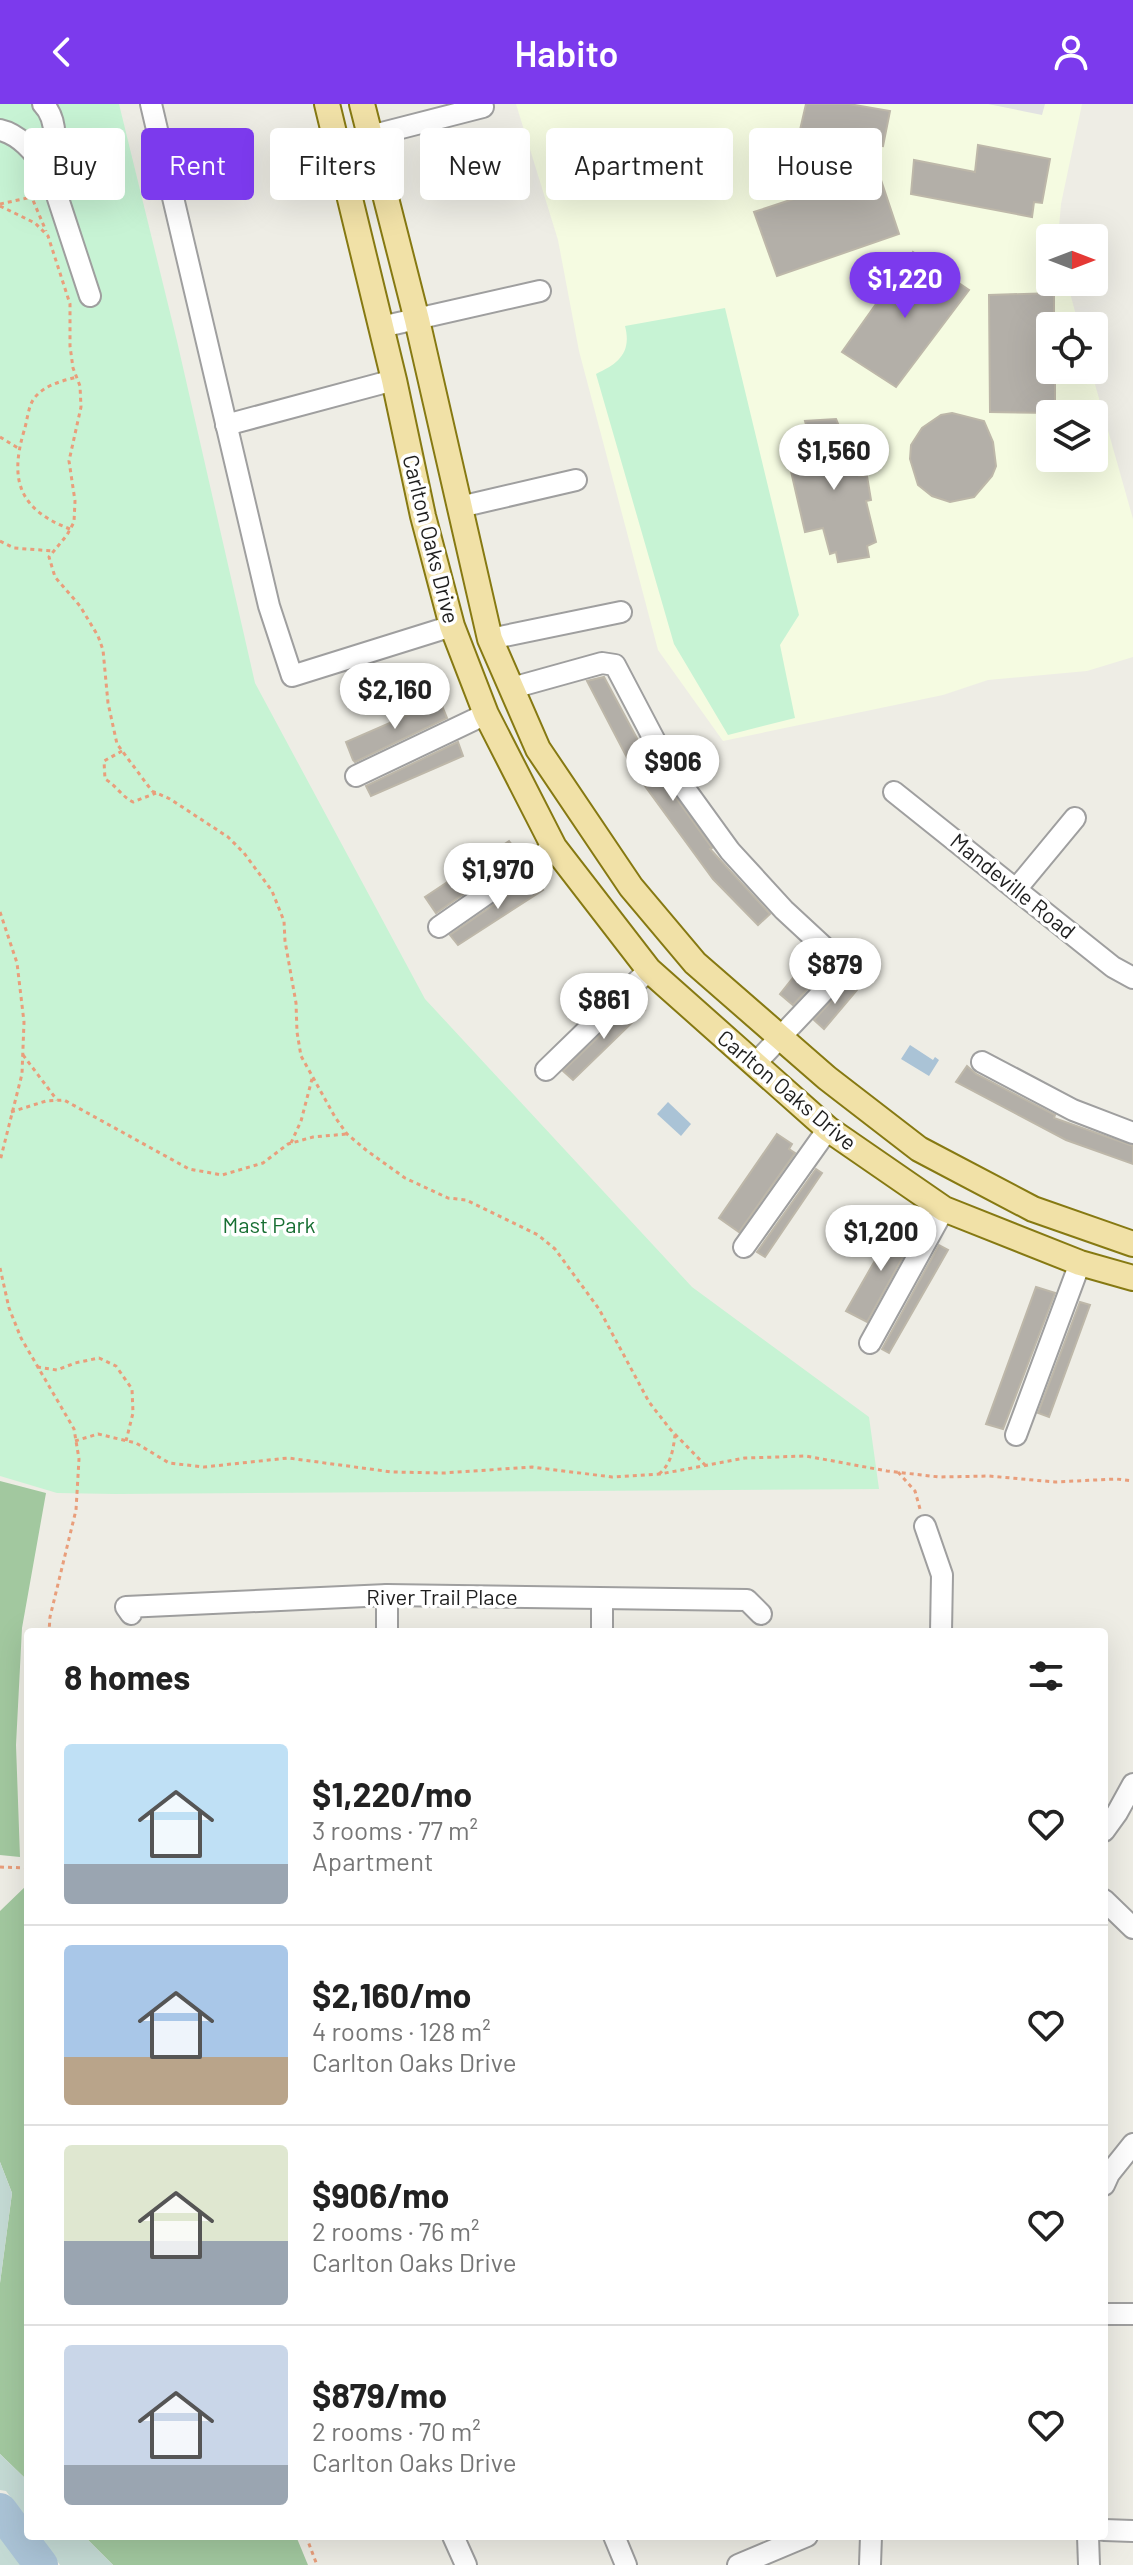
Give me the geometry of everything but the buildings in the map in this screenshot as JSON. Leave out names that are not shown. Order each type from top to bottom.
[{"type":"main road","name":"Carlton Oaks Drive","points":[[327,104],[394,380],[423,516],[452,626],[486,714],[554,847],[649,970],[828,1129],[944,1209],[1080,1263],[1133,1278]]},
{"type":"main road","name":"Carlton Oaks Drive","points":[[362,104],[368,128]]},
{"type":"main road","name":"Carlton Oaks Drive","points":[[386,200],[490,639],[538,749],[631,887],[695,963],[827,1078],[919,1149],[1033,1209],[1133,1244]]},
{"type":"street","points":[[43,104],[52,117],[54,128]]},
{"type":"street","points":[[151,104],[269,606],[292,676],[452,626]]},
{"type":"street","points":[[401,128],[483,107]]},
{"type":"street","points":[[0,130],[13,134],[24,144]]},
{"type":"street","points":[[58,200],[90,296]]},
{"type":"street","points":[[381,327],[540,291]]},
{"type":"street","points":[[226,425],[394,380]]},
{"type":"street","points":[[460,507],[576,480]]},
{"type":"street","points":[[490,639],[621,612]]},
{"type":"street","points":[[512,688],[611,663],[618,669],[667,764],[730,851],[784,910],[838,960],[836,978],[755,1064]]},
{"type":"street","points":[[469,675],[500,664]]},
{"type":"street","points":[[356,776],[486,714]]},
{"type":"street","name":"Mandeville Road","points":[[894,792],[1113,967],[1133,978]]},
{"type":"street","points":[[1017,888],[1075,818]]},
{"type":"street","points":[[439,927],[554,847]]},
{"type":"street","points":[[546,1070],[649,970]]},
{"type":"street","points":[[982,1062],[1073,1110],[1133,1133]]},
{"type":"street","points":[[744,1247],[828,1129]]},
{"type":"street","points":[[870,1343],[944,1209]]},
{"type":"street","points":[[1016,1435],[1080,1263]]},
{"type":"street","points":[[925,1526],[942,1575],[941,1628]]},
{"type":"street","points":[[387,1595],[387,1628]]},
{"type":"street","name":"River Trail Place","points":[[131,1614],[126,1607],[387,1595],[747,1600],[761,1614]]},
{"type":"street","points":[[602,1599],[602,1628]]},
{"type":"street","points":[[1108,1825],[1133,1784]]},
{"type":"street","points":[[1108,1904],[1133,1928]]},
{"type":"street","points":[[1108,2176],[1133,2144]]},
{"type":"street","points":[[1108,2314],[1133,2314]]},
{"type":"street","points":[[1108,2530],[1133,2531]]},
{"type":"street","points":[[455,2540],[466,2565]]},
{"type":"street","points":[[616,2540],[626,2565]]},
{"type":"street","points":[[738,2565],[797,2540]]},
{"type":"street","points":[[870,2565],[871,2540]]},
{"type":"street","points":[[1088,2540],[1089,2565]]},
{"type":"path","points":[[0,205],[24,199]]},
{"type":"path","points":[[33,200],[70,304],[70,346],[81,407],[69,461],[75,501],[74,522],[49,557],[55,577],[90,620],[103,650],[108,703],[117,744],[152,791],[170,799],[228,837],[272,891],[284,921],[301,1056],[347,1134],[405,1178],[448,1198],[466,1200],[538,1235],[555,1249],[599,1309],[649,1402],[675,1435],[706,1466]]},
{"type":"path","points":[[0,205],[35,223],[47,235]]},
{"type":"path","points":[[70,530],[48,521],[26,501],[18,483],[18,448],[32,401],[47,388],[77,377]]},
{"type":"path","points":[[0,437],[18,448]]},
{"type":"path","points":[[0,541],[14,548],[53,551]]},
{"type":"path","points":[[122,751],[104,761],[105,779],[118,786],[124,798],[133,802],[156,793]]},
{"type":"path","points":[[0,912],[17,963],[24,1022],[22,1074],[0,1161]]},
{"type":"path","points":[[23,1055],[58,1101]]},
{"type":"path","points":[[291,1143],[301,1121],[312,1079]]},
{"type":"path","points":[[11,1112],[46,1101],[64,1100],[189,1169],[222,1175],[263,1163],[291,1143],[313,1137],[347,1134]]},
{"type":"path","points":[[0,1268],[9,1308],[21,1338],[74,1429],[79,1459],[76,1510],[49,1628]]},
{"type":"path","points":[[37,1367],[57,1370],[99,1358],[116,1366],[132,1389],[133,1413],[126,1441]]},
{"type":"path","points":[[75,1441],[98,1434],[136,1443],[169,1463],[204,1467],[288,1458],[392,1472],[444,1473],[532,1467],[612,1477],[659,1474],[745,1458],[806,1456],[939,1477],[989,1476],[1055,1482],[1133,1481]]},
{"type":"path","points":[[659,1474],[666,1468],[672,1454],[675,1435]]},
{"type":"path","points":[[898,1472],[915,1491],[925,1526]]},
{"type":"path","points":[[0,1867],[24,1868]]},
{"type":"path","points":[[308,2540],[317,2565]]},
{"type":"shaded area","points":[[516,104],[1082,104],[1059,224],[1036,224],[1036,296],[1071,296],[1075,312],[1036,312],[1036,384],[1095,384],[1099,400],[1036,400],[1036,472],[1108,472],[1108,430],[1133,519],[1133,657],[1087,671],[988,680],[943,695],[723,741],[658,650],[579,351],[558,240],[530,149],[530,128],[523,128]]},
{"type":"shaded area","points":[[988,104],[1045,104],[1042,115]]},
{"type":"shaded area","points":[[910,1045],[933,1060],[935,1057],[939,1060],[929,1076],[901,1059]]},
{"type":"shaded area","points":[[668,1102],[691,1124],[681,1136],[657,1114]]},
{"type":"shaded area","points":[[0,2162],[12,2193],[0,2283]]},
{"type":"shaded area","points":[[0,2454],[24,2477],[24,2515],[6,2491],[0,2490]]},
{"type":"shaded area","points":[[0,2533],[27,2565],[0,2565]]},
{"type":"shaded area","points":[[43,2540],[88,2540],[113,2565],[60,2565]]},
{"type":"green space","name":"Mast Park","points":[[0,104],[119,104],[125,128],[24,128],[24,200],[125,200],[125,129],[255,683],[425,999],[692,1287],[869,1417],[879,1489],[115,1494],[57,1493],[0,1476]]},
{"type":"green space","points":[[725,308],[799,615],[780,645],[795,718],[728,735],[674,644],[596,374],[617,362],[625,350],[625,326]]},
{"type":"green space","points":[[0,1481],[46,1493],[22,1628],[16,1745],[20,1857],[0,1855]]},
{"type":"green space","points":[[24,1888],[24,2477],[0,2454],[0,2283],[12,2193],[0,2162],[0,1911]]},
{"type":"green space","points":[[88,2540],[298,2540],[308,2565],[113,2565]]},
{"type":"waterway","points":[[0,2510],[41,2565]]}]
